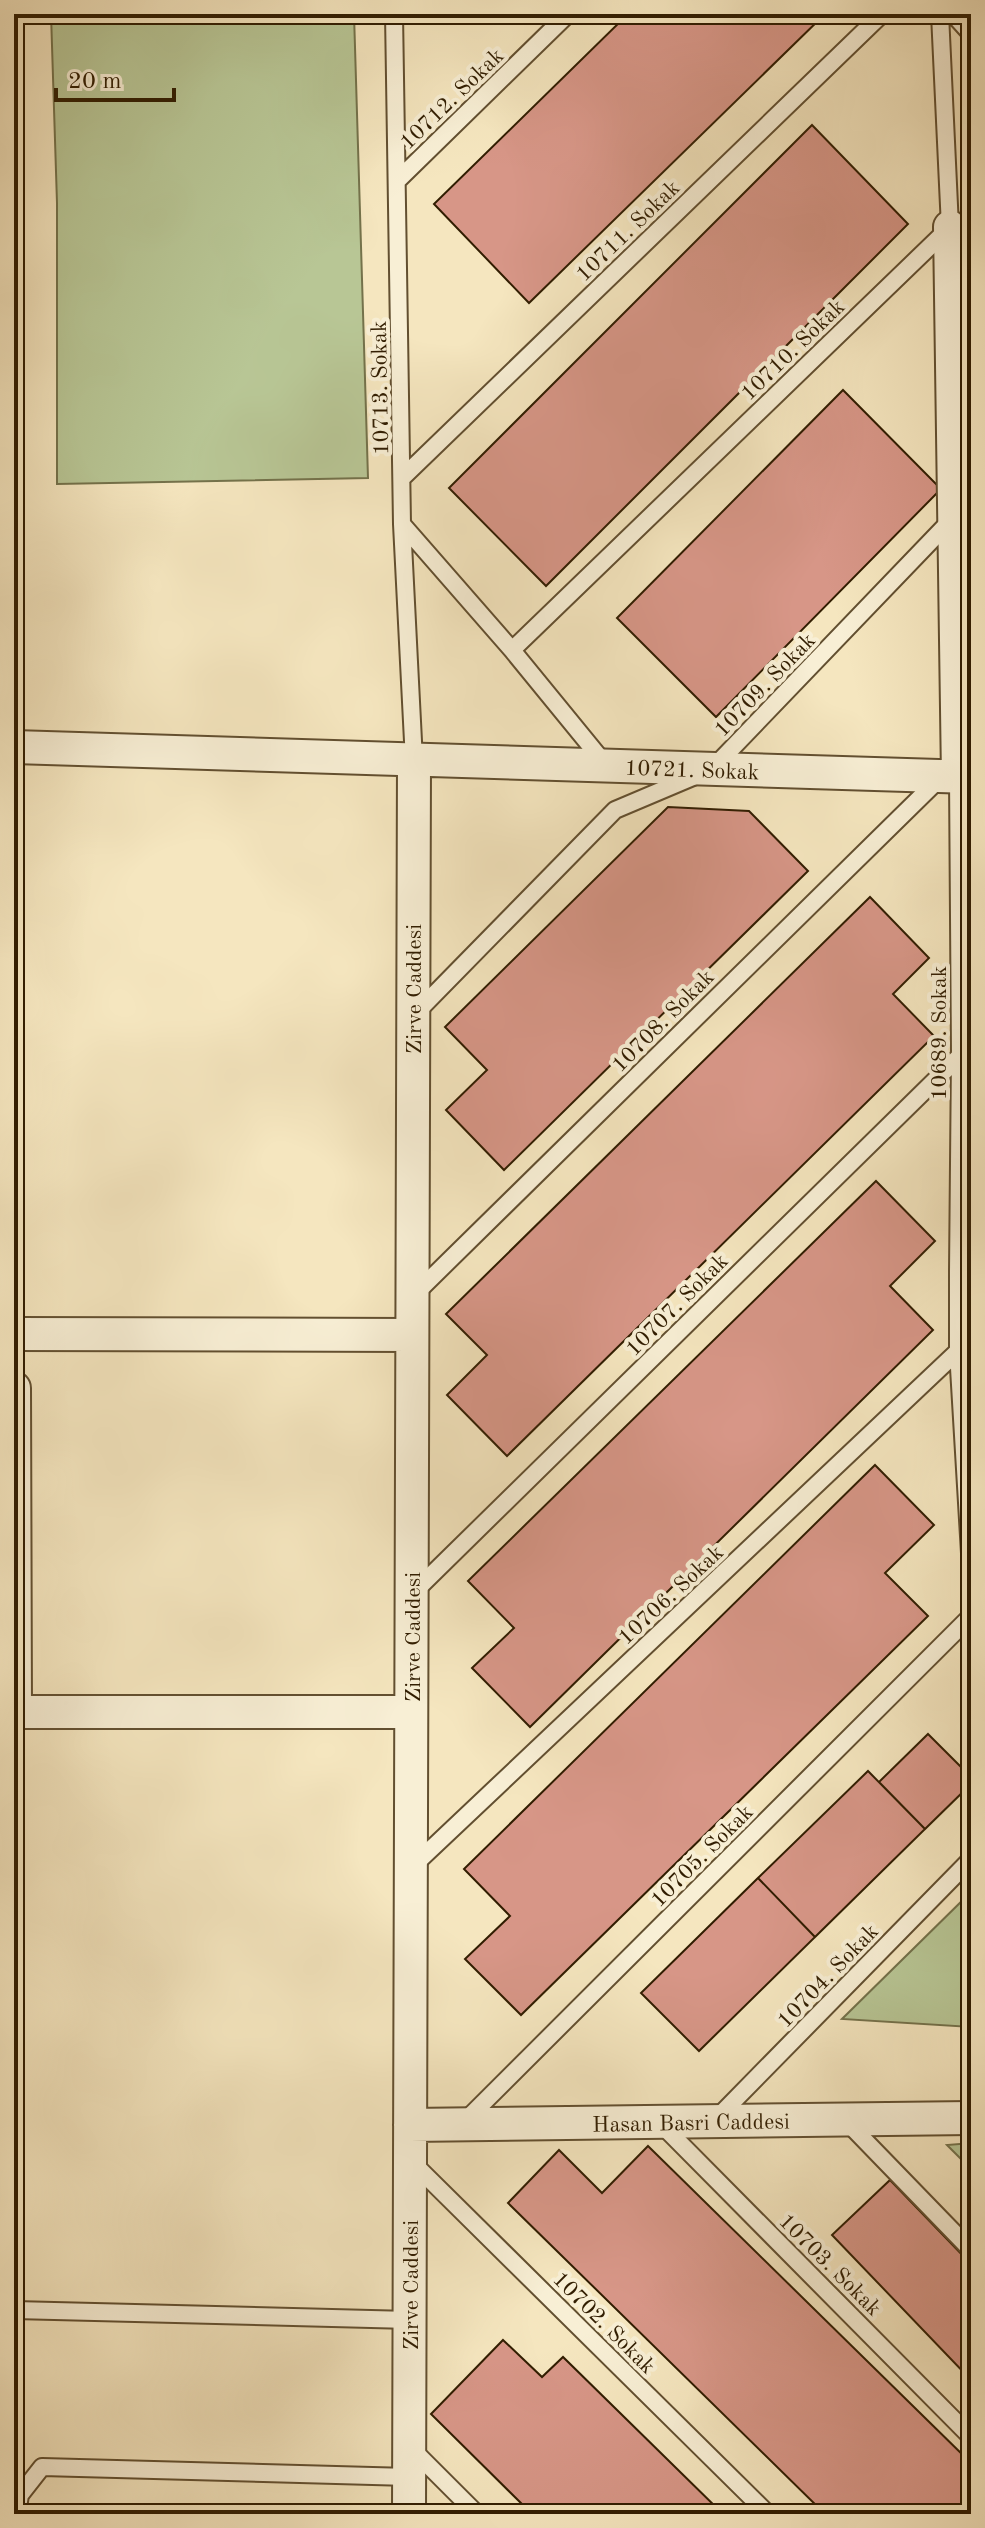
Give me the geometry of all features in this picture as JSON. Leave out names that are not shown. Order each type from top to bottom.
[{"type":"street","points":[[950,227],[961,355],[954,517],[957,777]]},
{"type":"street","name":"10721. Sokak","points":[[14,747],[957,777]]},
{"type":"street","name":"Zirve Caddesi","points":[[409,2514],[414,761]]},
{"type":"street","points":[[14,1334],[412,1335]]},
{"type":"street","points":[[14,1388],[15,1712],[411,1712]]},
{"type":"street","name":"Hasan Basri Caddesi","points":[[410,2125],[971,2118]]},
{"type":"lane","name":"10713. Sokak","points":[[394,14],[402,524],[414,761]]},
{"type":"lane","name":"10712. Sokak","points":[[398,180],[568,14]]},
{"type":"lane","name":"10711. Sokak","points":[[402,478],[882,14]]},
{"type":"lane","points":[[940,14],[950,227]]},
{"type":"lane","points":[[953,14],[971,34]]},
{"type":"lane","name":"10710. Sokak","points":[[512,650],[950,227]]},
{"type":"lane","name":"10709. Sokak","points":[[413,1017],[615,810],[712,769],[954,517]]},
{"type":"lane","points":[[402,524],[512,650],[607,766]]},
{"type":"lane","name":"10689. Sokak","points":[[957,777],[966,1050],[958,1271]]},
{"type":"lane","name":"10708. Sokak","points":[[412,1296],[957,777]]},
{"type":"lane","name":"10707. Sokak","points":[[412,1595],[966,1050]]},
{"type":"lane","points":[[958,1271],[971,1285]]},
{"type":"lane","points":[[958,1271],[958,1351],[971,1570]]},
{"type":"lane","name":"10706. Sokak","points":[[411,1868],[958,1351]]},
{"type":"lane","name":"10705. Sokak","points":[[462,2125],[971,1616]]},
{"type":"lane","name":"10704. Sokak","points":[[714,2121],[971,1859]]},
{"type":"lane","points":[[844,2120],[971,2250]]},
{"type":"lane","name":"10703. Sokak","points":[[659,2122],[971,2437]]},
{"type":"lane","name":"10702. Sokak","points":[[410,2161],[768,2514]]},
{"type":"lane","points":[[14,2310],[410,2320]]},
{"type":"lane","points":[[17,2514],[20,2495],[42,2467],[410,2462],[477,2514]]},
{"type":"green space","points":[[51,14],[354,14],[368,478],[57,484],[57,203]]},
{"type":"green space","points":[[971,1892],[971,2027],[842,2019]]},
{"type":"green space","points":[[971,2143],[971,2169],[947,2145]]},
{"type":"building","points":[[628,14],[825,14],[529,303],[434,204]]},
{"type":"building","points":[[812,125],[908,224],[546,586],[449,488]]},
{"type":"building","points":[[843,390],[941,489],[716,717],[617,618]]},
{"type":"building","points":[[668,807],[749,811],[808,871],[504,1170],[446,1110],[487,1070],[445,1027]]},
{"type":"building","points":[[870,897],[929,958],[893,994],[934,1036],[507,1456],[447,1395],[487,1355],[446,1314]]},
{"type":"building","points":[[876,1181],[935,1241],[890,1286],[933,1330],[530,1727],[472,1668],[514,1628],[468,1581]]},
{"type":"building","points":[[875,1465],[934,1525],[885,1573],[928,1616],[521,2015],[465,1959],[510,1916],[464,1869]]},
{"type":"building","points":[[928,1734],[971,1777],[971,1784],[925,1829],[879,1782]]},
{"type":"building","points":[[868,1771],[925,1829],[815,1937],[758,1878]]},
{"type":"building","points":[[758,1878],[815,1937],[699,2051],[641,1993]]},
{"type":"building","points":[[648,2146],[971,2463],[971,2514],[825,2514],[508,2203],[559,2150],[602,2193]]},
{"type":"building","points":[[890,2180],[971,2264],[971,2380],[832,2235]]},
{"type":"building","points":[[503,2340],[542,2377],[563,2357],[723,2514],[532,2514],[431,2414]]}]
